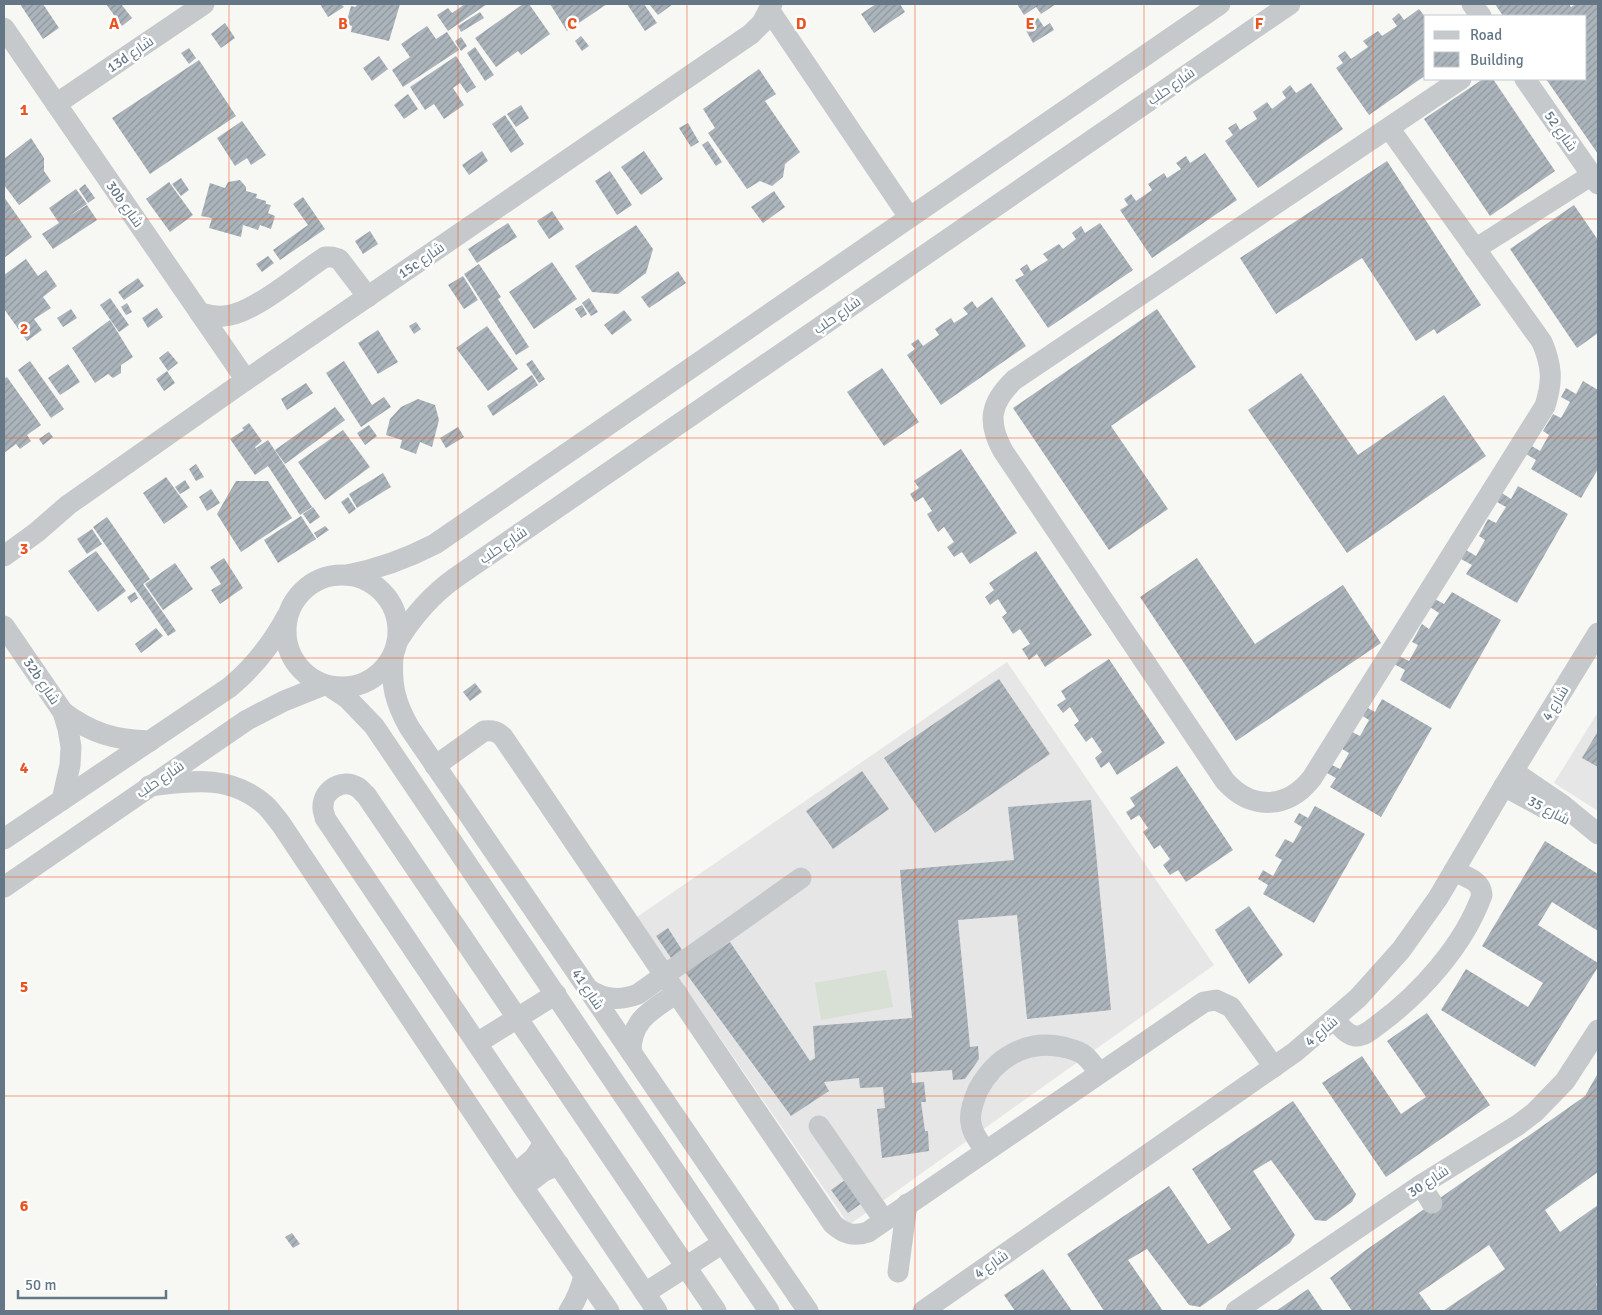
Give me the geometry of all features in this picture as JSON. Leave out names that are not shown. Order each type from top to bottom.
[{"type":"street","name":"13d شارع","points":[[56,104],[204,4]]},
{"type":"street","points":[[1181,30],[1191,4]]},
{"type":"street","points":[[347,575],[392,564],[435,544],[1220,4]]},
{"type":"street","name":"شارع حلب","points":[[395,649],[406,627],[422,606],[454,578],[1290,4]]},
{"type":"street","points":[[1472,4],[1480,15]]},
{"type":"street","points":[[771,7],[909,217]]},
{"type":"street","name":"15c شارع","points":[[4,556],[37,532],[68,505],[246,380],[752,34],[762,23],[771,7]]},
{"type":"street","name":"30b شارع","points":[[4,28],[246,380]]},
{"type":"street","points":[[1389,128],[1542,342],[1548,357],[1551,373],[1550,390],[1545,406],[1312,778],[1305,787],[1285,800],[1268,802],[1252,800],[1232,790],[1225,781],[1004,451],[994,429],[995,406],[1002,391],[1014,380],[1460,80]]},
{"type":"street","name":"شارع 52","points":[[1526,80],[1595,180]]},
{"type":"street","points":[[1475,249],[1595,180]]},
{"type":"street","points":[[200,313],[225,316],[238,313],[273,293],[325,257],[339,259],[368,296]]},
{"type":"street","name":"15c شارع","points":[[4,539],[32,522],[68,505]]},
{"type":"street","points":[[4,839],[230,687],[248,672],[263,655],[287,616],[293,602],[303,590],[316,581],[331,575],[347,575],[362,578],[376,586],[387,597],[395,611],[398,626],[395,649],[384,668],[373,678],[361,685],[346,688],[328,686]]},
{"type":"street","points":[[287,616],[285,630],[286,645],[300,670],[311,679],[328,686],[347,698],[374,726],[769,1311]]},
{"type":"street","name":"32b شارع","points":[[4,626],[63,712],[68,729],[70,756],[68,782],[62,800]]},
{"type":"street","name":"شارع 4","points":[[923,1311],[1302,1047],[1358,998],[1401,950],[1438,898],[1598,633]]},
{"type":"street","name":"شارع 41","points":[[395,649],[392,675],[394,693],[408,726],[808,1311]]},
{"type":"street","name":"شارع حلب","points":[[4,887],[247,720],[284,701],[328,686]]},
{"type":"street","name":"32b شارع","points":[[63,712],[79,724],[96,732],[122,739],[150,741]]},
{"type":"street","points":[[435,766],[484,731],[491,730],[503,736],[833,1224],[840,1231],[858,1235],[868,1232],[985,1150],[1204,1002],[1216,1000],[1231,1007],[1274,1067]]},
{"type":"street","name":"شارع 35","points":[[1509,779],[1557,815],[1596,832]]},
{"type":"street","points":[[149,786],[191,782],[218,782],[243,789],[264,804],[281,824],[609,1311]]},
{"type":"street","points":[[657,1311],[325,818],[322,806],[326,795],[334,786],[346,783],[357,787],[366,795],[716,1311]]},
{"type":"street","points":[[1335,1020],[1350,1034],[1362,1036],[1391,1015],[1432,974],[1451,951],[1482,896],[1481,890],[1475,881],[1454,871]]},
{"type":"street","points":[[588,990],[607,999],[628,998],[638,994],[801,878]]},
{"type":"street","points":[[477,1043],[556,994]]},
{"type":"street","points":[[631,1052],[631,1041],[639,1022],[647,1014],[677,994]]},
{"type":"street","name":"شارع 30","points":[[1236,1311],[1428,1195],[1535,1112],[1565,1081],[1598,1030]]},
{"type":"street","points":[[985,1150],[970,1123],[974,1098],[986,1076],[1003,1059],[1026,1048],[1050,1044],[1079,1052],[1099,1073]]},
{"type":"street","points":[[819,1126],[884,1220]]},
{"type":"street","points":[[519,1180],[544,1143]]},
{"type":"street","points":[[519,1180],[559,1164]]},
{"type":"street","points":[[898,1272],[907,1204]]},
{"type":"street","points":[[645,1293],[723,1243]]},
{"type":"street","points":[[569,1311],[577,1300],[582,1288],[584,1275]]},
{"type":"shaded area","points":[[1007,662],[1214,965],[849,1225],[637,917]]},
{"type":"shaded area","points":[[1598,712],[1598,811],[1554,783]]},
{"type":"shaded area","points":[[886,970],[893,1007],[821,1020],[815,983]]},
{"type":"building","points":[[20,4],[43,4],[59,28],[43,39]]},
{"type":"building","points":[[106,4],[121,4],[132,18],[122,26]]},
{"type":"building","points":[[320,4],[341,4],[344,7],[328,17]]},
{"type":"building","points":[[358,4],[400,4],[389,41],[351,32],[352,26],[346,24],[351,6],[355,7]]},
{"type":"building","points":[[465,4],[487,4],[448,31],[437,15],[448,8],[452,13]]},
{"type":"building","points":[[523,4],[529,4],[550,34],[521,55],[518,51],[496,67],[475,38]]},
{"type":"building","points":[[550,4],[607,4],[567,31]]},
{"type":"building","points":[[627,4],[644,4],[657,23],[645,31]]},
{"type":"building","points":[[649,4],[673,4],[658,15]]},
{"type":"building","points":[[876,4],[900,4],[905,12],[874,33],[861,14]]},
{"type":"building","points":[[1017,4],[1056,4],[1041,14],[1036,7],[1024,15]]},
{"type":"building","points":[[1495,4],[1569,4],[1571,7],[1576,4],[1598,4],[1598,154],[1547,80],[1587,80],[1587,15],[1502,15]]},
{"type":"building","points":[[1419,9],[1424,15],[1424,76],[1369,115],[1336,68],[1343,63],[1338,56],[1345,51],[1351,59],[1368,47],[1363,41],[1378,31],[1382,36],[1397,26],[1392,19],[1399,13],[1404,20]]},
{"type":"building","points":[[480,12],[484,18],[461,32],[458,26]]},
{"type":"building","points":[[1038,18],[1044,27],[1050,23],[1054,30],[1033,43],[1024,27]]},
{"type":"building","points":[[225,23],[235,38],[221,48],[211,34]]},
{"type":"building","points":[[427,26],[436,39],[447,32],[459,50],[403,87],[392,70],[410,57],[401,44]]},
{"type":"building","points":[[581,36],[589,46],[582,51],[575,41]]},
{"type":"building","points":[[461,37],[467,46],[461,51],[455,41]]},
{"type":"building","points":[[475,47],[494,75],[485,81],[467,53]]},
{"type":"building","points":[[189,48],[196,58],[189,64],[181,53]]},
{"type":"building","points":[[379,56],[388,69],[372,81],[363,68]]},
{"type":"building","points":[[456,56],[476,87],[467,93],[460,83],[453,88],[464,105],[444,119],[434,104],[425,110],[410,87]]},
{"type":"building","points":[[199,60],[236,116],[150,174],[112,118]]},
{"type":"building","points":[[759,69],[776,94],[765,101],[800,152],[785,164],[783,177],[772,186],[760,181],[747,189],[708,133],[715,128],[703,109]]},
{"type":"building","points":[[1482,80],[1494,80],[1555,171],[1490,216],[1424,119]]},
{"type":"building","points":[[1311,83],[1343,129],[1258,188],[1225,141],[1233,135],[1228,128],[1236,123],[1240,130],[1257,119],[1253,112],[1267,102],[1272,109],[1286,98],[1282,92],[1290,85],[1296,93]]},
{"type":"building","points":[[408,94],[418,109],[404,119],[394,105]]},
{"type":"building","points":[[521,105],[529,118],[516,127],[507,114]]},
{"type":"building","points":[[505,115],[524,144],[511,153],[492,124]]},
{"type":"building","points":[[242,121],[266,155],[251,165],[247,158],[235,166],[217,138]]},
{"type":"building","points":[[688,123],[699,142],[691,147],[679,128]]},
{"type":"building","points":[[31,138],[44,158],[44,171],[51,181],[19,205],[4,185],[4,159]]},
{"type":"building","points":[[708,141],[722,162],[716,166],[702,145]]},
{"type":"building","points":[[482,151],[488,161],[469,175],[462,165]]},
{"type":"building","points":[[644,151],[663,179],[641,195],[621,167]]},
{"type":"building","points":[[1205,153],[1237,200],[1152,258],[1120,210],[1128,205],[1124,199],[1131,194],[1136,201],[1152,190],[1148,184],[1164,173],[1167,178],[1181,169],[1176,163],[1186,156],[1190,163]]},
{"type":"building","points":[[1387,161],[1481,305],[1437,334],[1434,329],[1416,341],[1362,258],[1276,314],[1240,258]]},
{"type":"building","points":[[610,171],[632,205],[617,215],[595,181]]},
{"type":"building","points":[[181,178],[189,190],[181,196],[172,184]]},
{"type":"building","points":[[240,180],[246,187],[246,191],[257,194],[256,198],[266,201],[266,204],[271,205],[268,213],[275,216],[271,229],[260,225],[258,230],[243,225],[241,237],[209,228],[212,218],[201,216],[210,183],[225,188],[228,182]]},
{"type":"building","points":[[169,182],[193,215],[170,232],[146,199]]},
{"type":"building","points":[[85,184],[95,198],[88,203],[79,189]]},
{"type":"building","points":[[76,189],[87,204],[66,218],[87,205],[97,220],[53,249],[42,234],[59,223],[49,208]]},
{"type":"building","points":[[774,191],[785,207],[763,223],[751,207]]},
{"type":"building","points":[[4,197],[32,237],[4,258]]},
{"type":"building","points":[[303,197],[325,229],[280,260],[273,250],[308,225],[293,204]]},
{"type":"building","points":[[1574,205],[1598,240],[1598,333],[1577,348],[1510,249]]},
{"type":"building","points":[[552,211],[564,229],[549,239],[537,221]]},
{"type":"building","points":[[508,223],[517,237],[477,263],[468,249]]},
{"type":"building","points":[[1100,223],[1133,270],[1048,328],[1015,280],[1024,275],[1020,269],[1027,264],[1031,271],[1048,260],[1043,254],[1059,244],[1063,249],[1076,239],[1072,233],[1081,226],[1085,233]]},
{"type":"building","points":[[636,225],[653,249],[646,273],[618,294],[592,292],[575,266]]},
{"type":"building","points":[[370,231],[378,244],[363,254],[355,241]]},
{"type":"building","points":[[268,256],[274,263],[262,272],[256,264]]},
{"type":"building","points":[[26,259],[38,276],[46,270],[57,286],[43,297],[51,308],[34,319],[42,330],[27,341],[4,309],[4,275]]},
{"type":"building","points":[[552,262],[577,299],[534,329],[509,292]]},
{"type":"building","points":[[479,264],[501,297],[498,299],[529,347],[516,355],[464,274]]},
{"type":"building","points":[[678,271],[686,283],[649,308],[641,297]]},
{"type":"building","points":[[463,276],[478,300],[464,309],[448,285]]},
{"type":"building","points":[[138,278],[144,286],[124,300],[118,292]]},
{"type":"building","points":[[992,297],[1026,346],[941,405],[907,355],[915,349],[911,344],[918,339],[923,346],[939,335],[935,329],[951,318],[954,323],[968,314],[963,308],[972,301],[977,308]]},
{"type":"building","points":[[110,298],[129,325],[119,332],[100,305]]},
{"type":"building","points":[[589,298],[598,312],[591,316],[582,303]]},
{"type":"building","points":[[127,303],[132,312],[126,315],[121,307]]},
{"type":"building","points":[[582,305],[587,314],[581,318],[575,309]]},
{"type":"building","points":[[157,308],[163,317],[148,328],[142,318]]},
{"type":"building","points":[[71,309],[77,318],[63,327],[57,318]]},
{"type":"building","points":[[1157,309],[1196,367],[1111,426],[1168,509],[1109,550],[1013,408]]},
{"type":"building","points":[[624,310],[632,320],[612,335],[604,325]]},
{"type":"building","points":[[110,320],[133,357],[121,365],[121,373],[113,378],[108,374],[95,383],[72,348]]},
{"type":"building","points":[[416,322],[421,329],[414,334],[409,326]]},
{"type":"building","points":[[487,326],[518,369],[488,391],[456,348]]},
{"type":"building","points":[[378,330],[398,362],[378,374],[358,343]]},
{"type":"building","points":[[168,351],[178,363],[168,371],[159,358]]},
{"type":"building","points":[[532,360],[545,379],[539,383],[526,364]]},
{"type":"building","points":[[30,361],[64,409],[51,418],[18,370]]},
{"type":"building","points":[[344,361],[372,405],[384,397],[391,407],[361,427],[326,373]]},
{"type":"building","points":[[68,364],[80,382],[60,395],[48,378]]},
{"type":"building","points":[[882,368],[919,422],[884,446],[847,392]]},
{"type":"building","points":[[167,371],[175,383],[164,391],[156,379]]},
{"type":"building","points":[[1301,373],[1358,455],[1444,395],[1486,456],[1347,553],[1248,410]]},
{"type":"building","points":[[532,375],[538,385],[493,416],[487,406]]},
{"type":"building","points":[[7,377],[41,425],[27,435],[31,441],[20,449],[16,444],[4,453],[4,379]]},
{"type":"building","points":[[1583,381],[1598,390],[1598,469],[1581,498],[1531,469],[1536,460],[1526,454],[1530,445],[1540,451],[1549,435],[1543,431],[1553,414],[1561,418],[1570,402],[1561,397],[1566,388],[1576,394]]},
{"type":"building","points":[[306,383],[313,393],[287,410],[281,399]]},
{"type":"building","points":[[418,399],[435,405],[439,420],[432,447],[420,442],[416,454],[400,448],[402,440],[386,435],[390,419],[401,407]]},
{"type":"building","points":[[335,407],[345,420],[285,464],[275,450]]},
{"type":"building","points":[[249,423],[262,441],[255,447],[266,464],[256,448],[268,440],[312,507],[300,515],[268,466],[255,475],[230,439],[244,430],[242,428]]},
{"type":"building","points":[[369,425],[377,436],[365,445],[357,433]]},
{"type":"building","points":[[458,427],[464,437],[446,448],[440,438]]},
{"type":"building","points":[[343,430],[370,467],[325,500],[298,462]]},
{"type":"building","points":[[49,432],[53,437],[43,445],[39,439]]},
{"type":"building","points":[[961,449],[1017,533],[970,564],[962,552],[954,557],[947,547],[954,542],[944,527],[938,532],[927,514],[932,511],[923,497],[915,502],[910,494],[919,488],[914,481]]},
{"type":"building","points":[[196,464],[204,477],[196,481],[189,469]]},
{"type":"building","points":[[383,473],[391,487],[357,508],[349,494]]},
{"type":"building","points":[[166,477],[188,507],[164,524],[143,493]]},
{"type":"building","points":[[185,480],[190,488],[180,494],[175,487]]},
{"type":"building","points":[[236,481],[268,481],[292,518],[241,552],[217,514]]},
{"type":"building","points":[[1518,486],[1568,514],[1517,603],[1466,574],[1472,565],[1461,559],[1466,550],[1476,556],[1485,540],[1479,536],[1488,519],[1496,523],[1506,507],[1497,502],[1502,493],[1511,499]]},
{"type":"building","points":[[211,489],[220,503],[207,511],[199,497]]},
{"type":"building","points":[[348,497],[356,509],[349,514],[341,502]]},
{"type":"building","points":[[313,507],[320,517],[310,524],[303,514]]},
{"type":"building","points":[[301,516],[316,539],[278,563],[264,540]]},
{"type":"building","points":[[107,517],[150,579],[143,584],[176,631],[168,636],[93,527]]},
{"type":"building","points":[[325,526],[329,530],[317,538],[314,533]]},
{"type":"building","points":[[92,529],[102,544],[87,554],[77,539]]},
{"type":"building","points":[[96,551],[126,591],[98,612],[68,571]]},
{"type":"building","points":[[1036,551],[1092,635],[1045,667],[1037,654],[1029,660],[1022,649],[1030,644],[1020,629],[1013,634],[1002,617],[1007,613],[998,599],[990,605],[985,597],[994,590],[989,583]]},
{"type":"building","points":[[224,558],[243,588],[220,604],[211,590],[221,584],[210,567]]},
{"type":"building","points":[[1197,558],[1255,644],[1343,585],[1381,643],[1236,741],[1140,597]]},
{"type":"building","points":[[175,563],[193,589],[163,610],[145,584]]},
{"type":"building","points":[[135,592],[138,598],[131,603],[127,597]]},
{"type":"building","points":[[1452,592],[1501,620],[1450,709],[1400,680],[1405,670],[1394,664],[1399,656],[1409,661],[1418,645],[1412,642],[1422,624],[1429,629],[1439,613],[1430,607],[1435,599],[1444,604]]},
{"type":"building","points":[[156,628],[163,636],[141,653],[135,644]]},
{"type":"building","points":[[1109,659],[1165,743],[1117,775],[1109,762],[1101,768],[1095,758],[1102,752],[1092,737],[1086,742],[1074,725],[1079,721],[1070,707],[1063,713],[1057,705],[1066,699],[1061,691]]},
{"type":"building","points":[[999,679],[1050,754],[935,833],[884,758]]},
{"type":"building","points":[[475,683],[482,692],[470,701],[463,692]]},
{"type":"building","points":[[1382,699],[1432,728],[1381,817],[1330,787],[1336,778],[1325,772],[1330,764],[1340,769],[1349,753],[1342,749],[1352,732],[1360,736],[1369,720],[1361,715],[1366,707],[1375,712]]},
{"type":"building","points":[[1598,731],[1598,767],[1582,758]]},
{"type":"building","points":[[1177,766],[1233,850],[1186,882],[1178,870],[1170,875],[1163,865],[1170,859],[1160,845],[1154,849],[1143,832],[1148,828],[1139,815],[1131,820],[1126,812],[1135,806],[1130,798]]},
{"type":"building","points":[[862,771],[889,809],[833,849],[806,811]]},
{"type":"building","points":[[1091,800],[1111,1010],[1027,1019],[1017,915],[958,920],[970,1047],[978,1046],[979,1059],[965,1079],[953,1080],[952,1070],[911,1073],[912,1083],[924,1082],[926,1102],[921,1102],[925,1131],[928,1131],[929,1151],[882,1158],[877,1109],[885,1108],[883,1087],[860,1088],[859,1078],[824,1082],[829,1091],[791,1116],[685,972],[730,942],[810,1061],[815,1058],[813,1026],[912,1018],[900,870],[1014,860],[1008,807]]},
{"type":"building","points":[[1315,806],[1365,834],[1314,923],[1263,894],[1268,885],[1258,879],[1263,870],[1273,876],[1282,860],[1275,856],[1285,839],[1293,843],[1302,827],[1294,822],[1299,813],[1308,818]]},
{"type":"building","points":[[1545,841],[1598,874],[1598,931],[1552,902],[1538,925],[1598,963],[1598,967],[1535,1067],[1441,1010],[1466,969],[1528,1007],[1543,983],[1482,946]]},
{"type":"building","points":[[1249,906],[1283,955],[1249,984],[1215,930]]},
{"type":"building","points":[[668,928],[682,950],[671,958],[656,936]]},
{"type":"building","points":[[1427,1013],[1490,1105],[1386,1177],[1322,1083],[1362,1056],[1401,1114],[1426,1097],[1387,1041]]},
{"type":"building","points":[[1598,1073],[1598,1172],[1545,1210],[1560,1232],[1598,1205],[1598,1282],[1596,1284],[1598,1288],[1598,1311],[1443,1311],[1505,1269],[1489,1245],[1419,1293],[1432,1311],[1352,1311],[1330,1278],[1366,1250],[1585,1096]]},
{"type":"building","points":[[1293,1101],[1356,1194],[1352,1202],[1326,1221],[1315,1220],[1271,1160],[1253,1171],[1295,1235],[1290,1243],[1200,1307],[1189,1305],[1147,1249],[1128,1260],[1163,1311],[1104,1311],[1067,1254],[1169,1186],[1208,1244],[1231,1229],[1192,1169]]},
{"type":"building","points":[[845,1180],[862,1203],[848,1213],[831,1190]]},
{"type":"building","points":[[292,1233],[300,1244],[293,1248],[285,1237]]},
{"type":"building","points":[[1043,1269],[1072,1311],[1015,1311],[1004,1295]]},
{"type":"building","points":[[1308,1289],[1323,1311],[1276,1311]]}]
